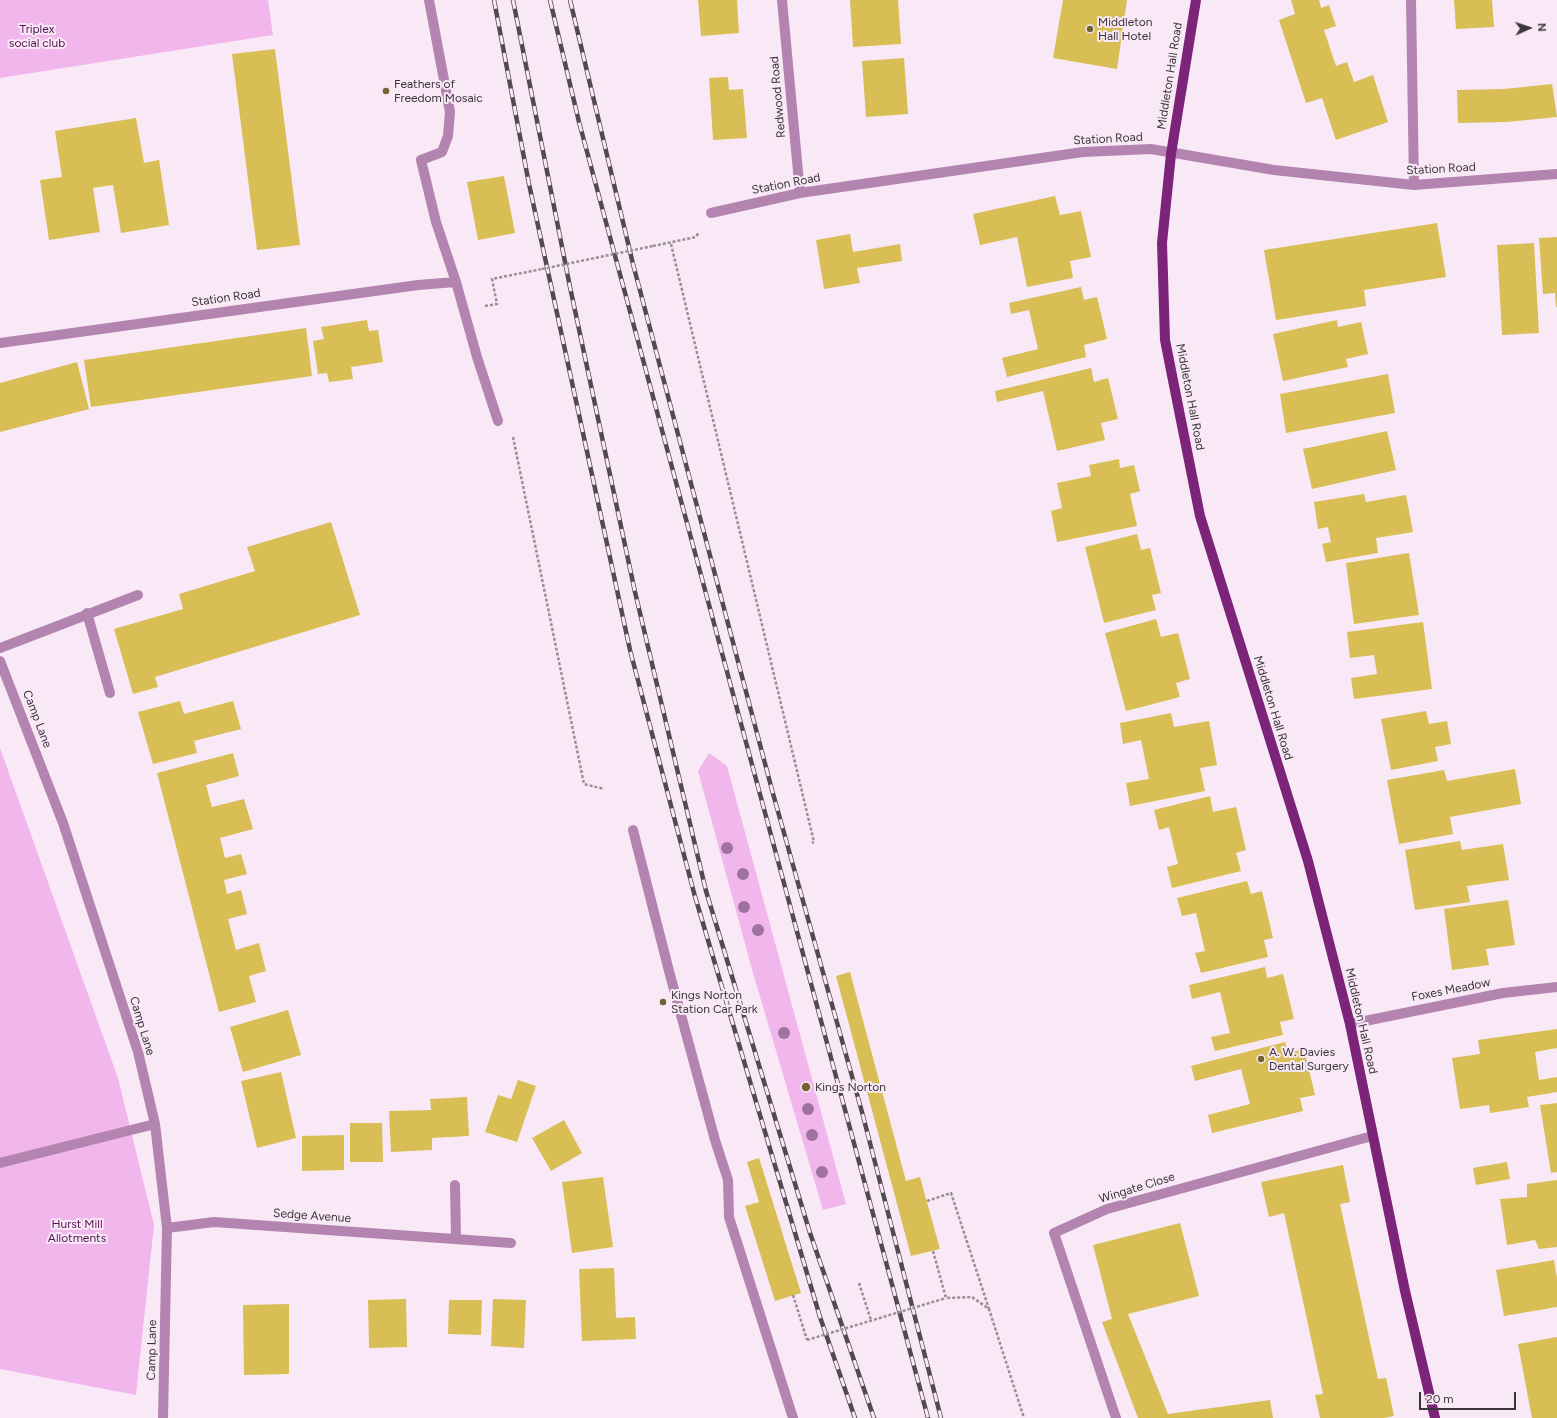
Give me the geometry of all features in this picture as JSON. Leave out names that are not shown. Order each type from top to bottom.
[{"type":"main road","name":"Middleton Hall Road","points":[[1196,0],[1171,154],[1162,243],[1166,340],[1200,516],[1308,861],[1350,1024],[1405,1291],[1435,1418]]},
{"type":"street","points":[[429,0],[450,112],[448,136],[442,152],[420,160],[436,222],[456,282],[477,357],[498,421]]},
{"type":"street","name":"Redwood Road","points":[[782,0],[800,193]]},
{"type":"street","points":[[1411,0],[1414,186]]},
{"type":"street","name":"Station Road","points":[[711,213],[800,193],[1083,152],[1151,149],[1171,154],[1274,170],[1414,186],[1557,174]]},
{"type":"street","name":"Station Road","points":[[0,343],[410,286],[456,282]]},
{"type":"street","points":[[0,648],[87,613],[138,595]]},
{"type":"street","points":[[87,613],[110,693]]},
{"type":"street","name":"Camp Lane","points":[[0,661],[63,823],[138,1052],[155,1124],[167,1228],[164,1418]]},
{"type":"street","points":[[633,830],[669,971],[715,1140],[728,1180],[729,1217],[793,1418]]},
{"type":"street","name":"Foxes Meadow","points":[[1350,1024],[1503,993],[1557,986]]},
{"type":"street","points":[[0,1164],[155,1124]]},
{"type":"street","name":"Wingate Close","points":[[1116,1418],[1054,1233],[1107,1209],[1372,1136]]},
{"type":"street","points":[[455,1185],[456,1238]]},
{"type":"street","name":"Sedge Avenue","points":[[167,1228],[214,1222],[511,1243]]},
{"type":"path","points":[[478,308],[497,304],[492,279],[654,246],[671,244],[696,237],[711,213]]},
{"type":"path","points":[[671,244],[814,842],[812,843]]},
{"type":"path","points":[[513,436],[584,784],[604,789]]},
{"type":"path","points":[[927,1201],[951,1193],[1024,1418]]},
{"type":"path","points":[[933,1250],[946,1298]]},
{"type":"path","points":[[859,1283],[871,1320]]},
{"type":"path","points":[[793,1296],[807,1340],[946,1298],[972,1297],[989,1309]]},
{"type":"green space","name":"Triplex social club","points":[[0,0],[268,0],[273,35],[0,78]]},
{"type":"green space","name":"Hurst Mill Allotments","points":[[0,748],[118,1078],[154,1225],[136,1395],[0,1369]]},
{"type":"green space","points":[[709,753],[727,766],[846,1204],[823,1210],[753,973],[698,771]]},
{"type":"building","points":[[698,0],[737,0],[739,33],[701,36]]},
{"type":"building","points":[[850,0],[898,0],[901,44],[853,47]]},
{"type":"building","name":"Middleton Hall Hotel","points":[[1063,0],[1127,0],[1117,69],[1053,58]]},
{"type":"building","points":[[1291,0],[1319,0],[1321,8],[1329,5],[1336,26],[1324,30],[1336,66],[1347,62],[1354,82],[1373,75],[1388,122],[1336,140],[1322,98],[1306,103],[1279,20],[1295,14]]},
{"type":"building","points":[[1454,0],[1492,0],[1494,27],[1456,29]]},
{"type":"building","points":[[275,49],[300,245],[257,250],[232,54]]},
{"type":"building","points":[[904,58],[908,114],[866,117],[862,61]]},
{"type":"building","points":[[728,77],[729,90],[743,89],[747,138],[713,140],[709,78]]},
{"type":"building","points":[[1552,84],[1557,117],[1507,122],[1458,123],[1457,90],[1504,89]]},
{"type":"building","points":[[136,118],[144,163],[159,160],[169,225],[121,233],[113,185],[93,188],[100,232],[49,240],[40,180],[62,177],[55,131]]},
{"type":"building","points":[[504,176],[515,233],[478,240],[467,182]]},
{"type":"building","points":[[1055,196],[1060,215],[1081,211],[1091,257],[1070,261],[1073,278],[1027,287],[1017,237],[980,245],[973,214]]},
{"type":"building","points":[[1437,223],[1446,277],[1364,290],[1366,306],[1276,320],[1264,250]]},
{"type":"building","points":[[850,234],[853,252],[900,244],[902,261],[857,268],[860,283],[824,289],[816,240]]},
{"type":"building","points":[[1557,237],[1556,307],[1555,293],[1543,294],[1539,238]]},
{"type":"building","points":[[1534,243],[1539,333],[1502,335],[1497,245]]},
{"type":"building","points":[[1081,287],[1084,300],[1097,297],[1107,339],[1084,345],[1086,357],[1007,377],[1002,358],[1038,349],[1029,310],[1011,314],[1009,303]]},
{"type":"building","points":[[367,320],[369,331],[378,330],[383,362],[351,367],[353,379],[329,382],[327,373],[318,374],[313,341],[324,339],[321,327]]},
{"type":"building","points":[[1337,320],[1338,327],[1361,322],[1368,354],[1346,359],[1348,367],[1283,381],[1273,334]]},
{"type":"building","points":[[306,328],[312,376],[91,407],[84,360]]},
{"type":"building","points":[[77,362],[89,409],[0,432],[0,383]]},
{"type":"building","points":[[1091,368],[1094,382],[1108,378],[1118,419],[1101,423],[1105,440],[1057,451],[1043,391],[997,402],[995,391]]},
{"type":"building","points":[[1388,374],[1395,413],[1286,433],[1280,394]]},
{"type":"building","points":[[1387,431],[1396,470],[1312,489],[1303,449]]},
{"type":"building","points":[[1119,459],[1120,468],[1134,465],[1140,491],[1130,494],[1137,526],[1057,542],[1051,511],[1062,508],[1057,483],[1091,476],[1089,465]]},
{"type":"building","points":[[1364,494],[1366,502],[1406,495],[1413,532],[1376,538],[1378,553],[1326,562],[1322,544],[1331,542],[1328,527],[1318,529],[1314,502]]},
{"type":"building","points":[[331,522],[360,615],[155,677],[158,687],[133,694],[114,629],[183,609],[179,594],[255,571],[247,547]]},
{"type":"building","points":[[1137,534],[1141,550],[1150,548],[1161,593],[1152,595],[1156,610],[1104,623],[1085,547]]},
{"type":"building","points":[[1409,553],[1419,615],[1354,624],[1346,563]]},
{"type":"building","points":[[1156,619],[1161,637],[1178,633],[1190,679],[1176,683],[1180,697],[1126,711],[1105,633]]},
{"type":"building","points":[[1423,622],[1432,689],[1354,699],[1351,678],[1377,674],[1374,655],[1350,658],[1347,632]]},
{"type":"building","points":[[180,701],[184,714],[233,701],[241,729],[194,741],[197,753],[153,764],[138,712]]},
{"type":"building","points":[[1426,711],[1429,724],[1447,721],[1451,744],[1435,747],[1438,761],[1391,770],[1381,719]]},
{"type":"building","points":[[1171,713],[1174,727],[1209,721],[1217,765],[1200,768],[1205,791],[1130,806],[1126,783],[1149,779],[1141,740],[1123,744],[1120,723]]},
{"type":"building","points":[[233,753],[239,776],[206,785],[212,807],[244,799],[253,829],[220,838],[225,858],[241,854],[247,874],[224,880],[227,894],[241,890],[247,914],[228,919],[236,950],[259,943],[266,971],[249,976],[256,1002],[219,1012],[157,773]]},
{"type":"building","points":[[1515,769],[1521,804],[1450,817],[1453,834],[1399,844],[1387,780],[1444,770],[1447,781]]},
{"type":"building","points":[[1210,796],[1213,812],[1236,807],[1246,850],[1236,853],[1241,871],[1172,888],[1167,867],[1178,864],[1169,827],[1159,830],[1154,810]]},
{"type":"building","points":[[1460,841],[1462,850],[1503,844],[1509,880],[1467,886],[1470,902],[1415,910],[1405,850]]},
{"type":"building","points":[[1247,881],[1251,894],[1262,891],[1273,938],[1264,940],[1268,957],[1201,973],[1195,953],[1205,951],[1196,913],[1182,916],[1177,898]]},
{"type":"building","points":[[1508,900],[1515,945],[1486,949],[1489,965],[1452,970],[1444,909]]},
{"type":"building","points":[[1265,967],[1267,978],[1283,974],[1294,1019],[1280,1022],[1283,1035],[1215,1051],[1211,1037],[1230,1033],[1220,992],[1192,999],[1189,985]]},
{"type":"building","points":[[850,972],[906,1181],[920,1177],[940,1249],[911,1256],[836,976]]},
{"type":"building","points":[[288,1010],[301,1055],[243,1072],[230,1027]]},
{"type":"building","points":[[1557,1029],[1557,1048],[1535,1052],[1539,1080],[1557,1077],[1557,1092],[1527,1097],[1529,1107],[1490,1113],[1489,1105],[1460,1109],[1452,1058],[1480,1054],[1478,1040]]},
{"type":"building","points":[[1285,1042],[1288,1053],[1304,1049],[1315,1095],[1300,1098],[1303,1111],[1212,1133],[1208,1115],[1250,1104],[1241,1069],[1195,1081],[1191,1066]]},
{"type":"building","points":[[281,1072],[296,1138],[257,1148],[241,1081]]},
{"type":"building","points":[[518,1080],[536,1086],[517,1142],[485,1132],[498,1095],[511,1099]]},
{"type":"building","points":[[467,1097],[469,1136],[432,1138],[432,1150],[391,1152],[389,1111],[431,1110],[430,1099]]},
{"type":"building","points":[[1557,1103],[1557,1172],[1551,1173],[1540,1105]]},
{"type":"building","points":[[564,1120],[582,1153],[551,1171],[532,1138]]},
{"type":"building","points":[[350,1123],[382,1123],[383,1162],[350,1162]]},
{"type":"building","points":[[344,1135],[344,1170],[302,1171],[302,1136]]},
{"type":"building","points":[[759,1158],[801,1293],[775,1301],[745,1206],[759,1202],[747,1162]]},
{"type":"building","points":[[1507,1162],[1510,1179],[1476,1185],[1473,1168]]},
{"type":"building","points":[[1343,1165],[1350,1202],[1340,1204],[1378,1379],[1386,1378],[1394,1416],[1384,1418],[1320,1418],[1315,1395],[1323,1394],[1284,1213],[1269,1217],[1261,1182]]},
{"type":"building","points":[[603,1177],[613,1247],[572,1253],[562,1182]]},
{"type":"building","points":[[1557,1180],[1557,1247],[1539,1249],[1535,1240],[1507,1245],[1500,1199],[1527,1197],[1527,1184]]},
{"type":"building","points":[[1180,1223],[1199,1296],[1128,1314],[1168,1414],[1270,1400],[1273,1418],[1138,1418],[1102,1322],[1112,1319],[1093,1245]]},
{"type":"building","points":[[1554,1260],[1557,1278],[1557,1307],[1504,1316],[1496,1270]]},
{"type":"building","points":[[614,1268],[616,1318],[635,1317],[636,1339],[582,1341],[579,1269]]},
{"type":"building","points":[[406,1299],[407,1347],[369,1348],[368,1300]]},
{"type":"building","points":[[493,1299],[526,1300],[524,1348],[491,1346]]},
{"type":"building","points":[[449,1300],[482,1300],[481,1335],[448,1334]]},
{"type":"building","points":[[289,1304],[289,1374],[244,1375],[243,1305]]},
{"type":"building","points":[[1557,1337],[1557,1418],[1532,1418],[1518,1344]]},
{"type":"railway","points":[[494,0],[529,184],[630,650],[694,893],[820,1317],[855,1418]]},
{"type":"railway","points":[[513,0],[570,287],[635,592],[706,891],[810,1233],[874,1418]]},
{"type":"railway","points":[[550,0],[579,122],[928,1418]]},
{"type":"railway","points":[[570,0],[633,264],[772,790],[862,1112],[941,1418]]},
{"type":"place","name":"Middleton Hall Hotel","points":[[1090,29]]},
{"type":"place","name":"Feathers of Freedom Mosaic","points":[[386,91]]},
{"type":"place","name":"Kings Norton Station Car Park","points":[[663,1002]]},
{"type":"place","name":"A. W. Davies Dental Surgery","points":[[1261,1059]]},
{"type":"place","name":"Kings Norton","points":[[806,1087]]}]
